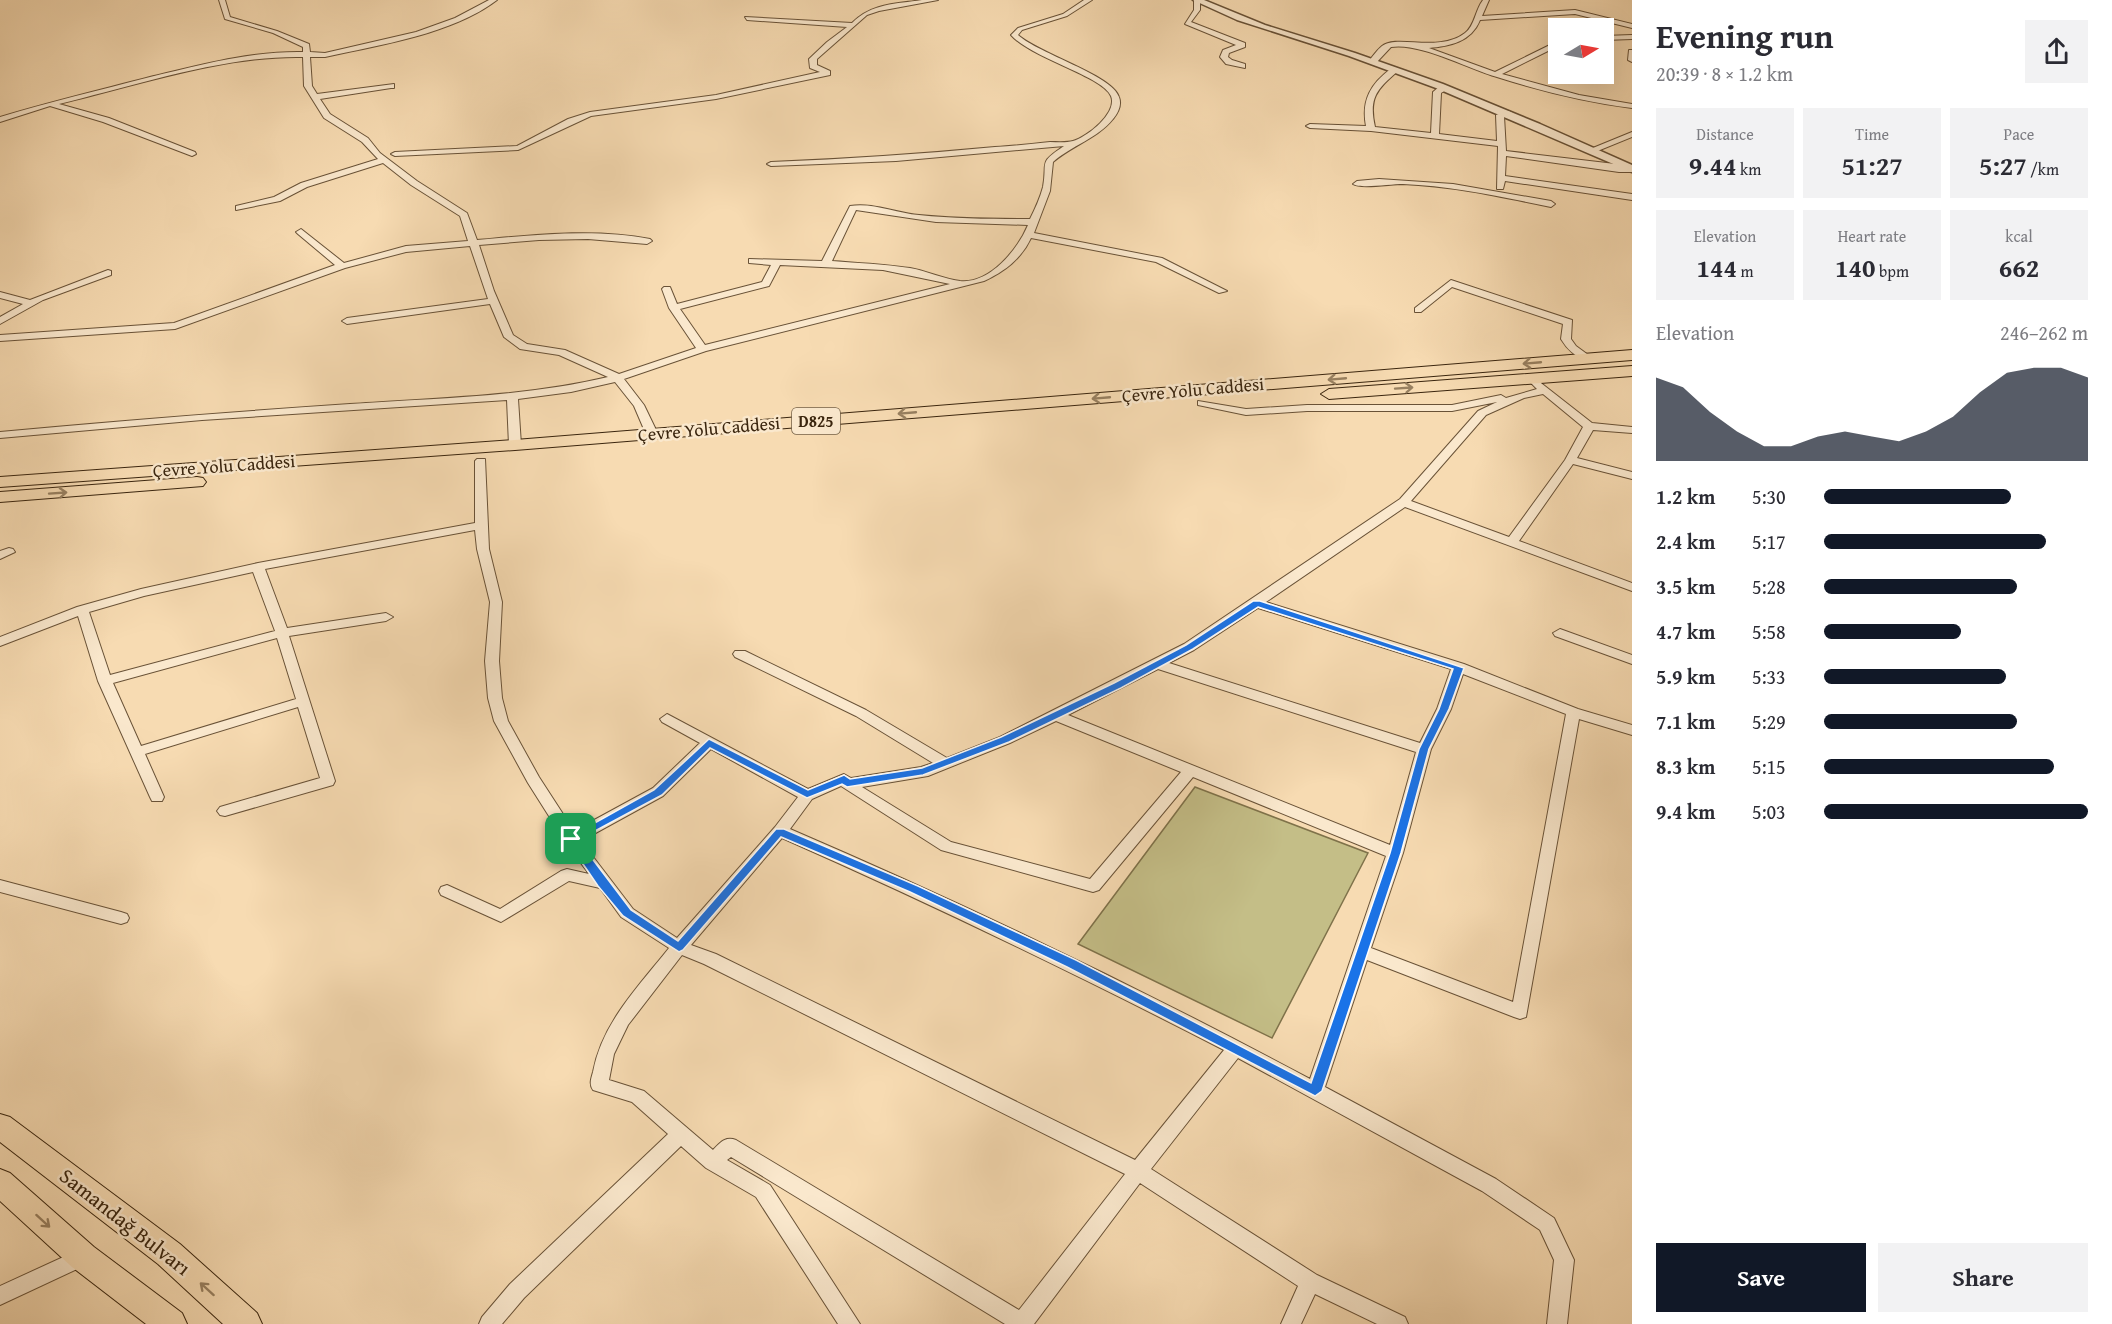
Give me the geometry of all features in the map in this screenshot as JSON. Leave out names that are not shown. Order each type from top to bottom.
[{"type":"highway","points":[[1567,360],[1632,349]]},
{"type":"highway","name":"Çevre Yolu Caddesi","points":[[0,482],[515,445],[1632,355]]},
{"type":"highway","name":"Çevre Yolu Caddesi","points":[[0,497],[1202,403],[1539,385],[1632,373]]},
{"type":"highway","name":"Samandağ Bulvarı","points":[[0,1126],[169,1254],[246,1324]]},
{"type":"highway","points":[[0,1182],[83,1257],[171,1324]]},
{"type":"street","points":[[222,0],[227,18],[274,32],[306,46],[308,86],[327,116],[365,140],[384,160],[464,215],[472,242],[509,337],[524,347],[561,352],[618,378],[639,405],[652,434]]},
{"type":"street","points":[[0,120],[50,104],[222,62],[287,54],[326,55],[418,34],[457,19],[494,0]]},
{"type":"street","points":[[395,154],[518,148],[532,144],[571,120],[590,114],[716,97],[788,80],[821,75],[827,73],[813,66],[813,59],[865,14],[877,9],[935,0]]},
{"type":"street","points":[[0,435],[202,417],[512,396],[571,389],[618,378],[702,349],[981,279],[1000,270],[1016,257],[1030,234],[1046,195],[1049,181],[1046,169],[1050,162],[1062,150],[1102,127],[1116,106],[1116,98],[1112,90],[1068,66],[1034,52],[1019,42],[1014,35],[1020,28],[1065,15],[1089,0]]},
{"type":"street","points":[[1242,66],[1229,62],[1224,57],[1226,52],[1242,45],[1187,23],[1197,10],[1197,0],[1234,17],[1373,61],[1508,113],[1632,169]]},
{"type":"street","points":[[1418,46],[1459,39],[1468,35],[1479,18],[1479,9],[1486,0]]},
{"type":"street","points":[[1479,18],[1575,12],[1632,26]]},
{"type":"street","points":[[747,18],[854,25]]},
{"type":"street","points":[[1614,38],[1632,37]]},
{"type":"street","points":[[1373,61],[1383,47],[1405,43],[1497,74],[1582,98],[1632,106]]},
{"type":"street","points":[[1497,74],[1548,48]]},
{"type":"street","points":[[1632,52],[1632,60]]},
{"type":"street","points":[[1371,129],[1365,111],[1377,83],[1395,70]]},
{"type":"street","points":[[315,97],[390,86]]},
{"type":"street","points":[[1436,138],[1434,131],[1437,92],[1443,88]]},
{"type":"street","points":[[50,104],[106,120],[192,154]]},
{"type":"street","points":[[1498,195],[1502,178],[1500,115],[1508,113]]},
{"type":"street","points":[[1310,126],[1371,129],[1619,170],[1632,169]]},
{"type":"street","points":[[1592,150],[1632,134]]},
{"type":"street","points":[[1616,140],[1632,145]]},
{"type":"street","points":[[771,164],[896,159],[1076,143]]},
{"type":"street","points":[[239,208],[277,199],[304,185],[384,160]]},
{"type":"street","points":[[1502,178],[1632,197]]},
{"type":"street","points":[[1357,184],[1380,180],[1551,204]]},
{"type":"street","points":[[826,263],[853,208],[861,207],[902,216],[935,219],[1034,222]]},
{"type":"street","points":[[301,232],[342,266]]},
{"type":"street","points":[[1030,234],[1159,260],[1221,291]]},
{"type":"street","points":[[0,338],[175,326],[342,266],[389,252],[472,242],[588,236],[647,241]]},
{"type":"street","points":[[752,261],[826,263],[905,272],[961,284]]},
{"type":"street","points":[[674,308],[766,284],[777,262]]},
{"type":"street","points":[[0,321],[30,303],[67,286],[108,273]]},
{"type":"street","points":[[1418,310],[1450,283],[1568,322],[1566,339],[1572,348],[1586,357]]},
{"type":"street","points":[[667,289],[674,308],[702,349]]},
{"type":"street","points":[[0,296],[30,303]]},
{"type":"street","points":[[347,321],[494,301]]},
{"type":"street","points":[[847,783],[923,772],[946,764],[1005,740],[1055,716],[1189,647],[1404,501],[1482,413],[1539,385],[1589,426],[1632,430]]},
{"type":"street","points":[[1202,403],[1246,412],[1307,408],[1452,408],[1521,395]]},
{"type":"street","points":[[512,396],[515,445]]},
{"type":"street","points":[[1512,542],[1570,460],[1589,426]]},
{"type":"street","points":[[1570,460],[1632,476]]},
{"type":"street","points":[[481,461],[481,525],[483,549],[496,602],[492,661],[495,698],[501,721],[533,779],[571,839],[602,883],[627,913],[679,947],[721,964],[1138,1171],[1310,1282],[1398,1324]]},
{"type":"street","points":[[1404,501],[1632,587]]},
{"type":"street","points":[[0,642],[82,610],[141,593],[258,567],[481,525]]},
{"type":"street","points":[[225,811],[328,781],[282,633],[258,567]]},
{"type":"street","points":[[1256,603],[1459,668],[1573,712],[1632,730]]},
{"type":"street","points":[[82,610],[105,681],[157,797]]},
{"type":"street","points":[[105,681],[282,633],[328,624],[386,617]]},
{"type":"street","points":[[1560,633],[1632,660]]},
{"type":"street","points":[[740,654],[861,713],[946,764]]},
{"type":"street","points":[[1158,664],[1424,749]]},
{"type":"street","points":[[1315,1091],[1395,853],[1424,749],[1444,709],[1459,668]]},
{"type":"street","points":[[136,752],[303,701]]},
{"type":"street","points":[[1361,951],[1520,1012],[1573,712]]},
{"type":"street","points":[[1055,716],[1395,853]]},
{"type":"street","points":[[667,719],[807,795]]},
{"type":"street","points":[[571,839],[658,792],[709,743]]},
{"type":"street","points":[[850,1324],[763,1191],[713,1162],[638,1096],[599,1085],[605,1054],[621,1021],[679,947],[780,831],[807,795],[844,779],[946,846],[1093,886],[1190,770]]},
{"type":"street","points":[[780,831],[914,889],[1071,964],[1236,1048],[1489,1185],[1547,1224],[1564,1260],[1557,1324]]},
{"type":"street","points":[[447,891],[501,916],[567,875],[602,883]]},
{"type":"street","points":[[0,886],[121,918]]},
{"type":"street","points":[[713,1162],[729,1146],[1022,1323],[1138,1171],[1236,1048]]},
{"type":"street","points":[[489,1324],[517,1291],[681,1134]]},
{"type":"street","points":[[0,1296],[83,1257]]},
{"type":"street","points":[[1291,1324],[1310,1282]]},
{"type":"shaded area","points":[[1195,787],[1368,853],[1272,1038],[1078,944]]},
{"type":"route","points":[[1256,603],[1459,668],[1444,709],[1424,749],[1395,853],[1315,1091],[1071,964],[914,889],[780,831],[679,947],[627,913],[602,883],[571,839],[658,792],[709,743],[807,795],[844,779],[847,783],[923,772],[1005,740],[1117,685],[1189,647],[1256,603]]}]
